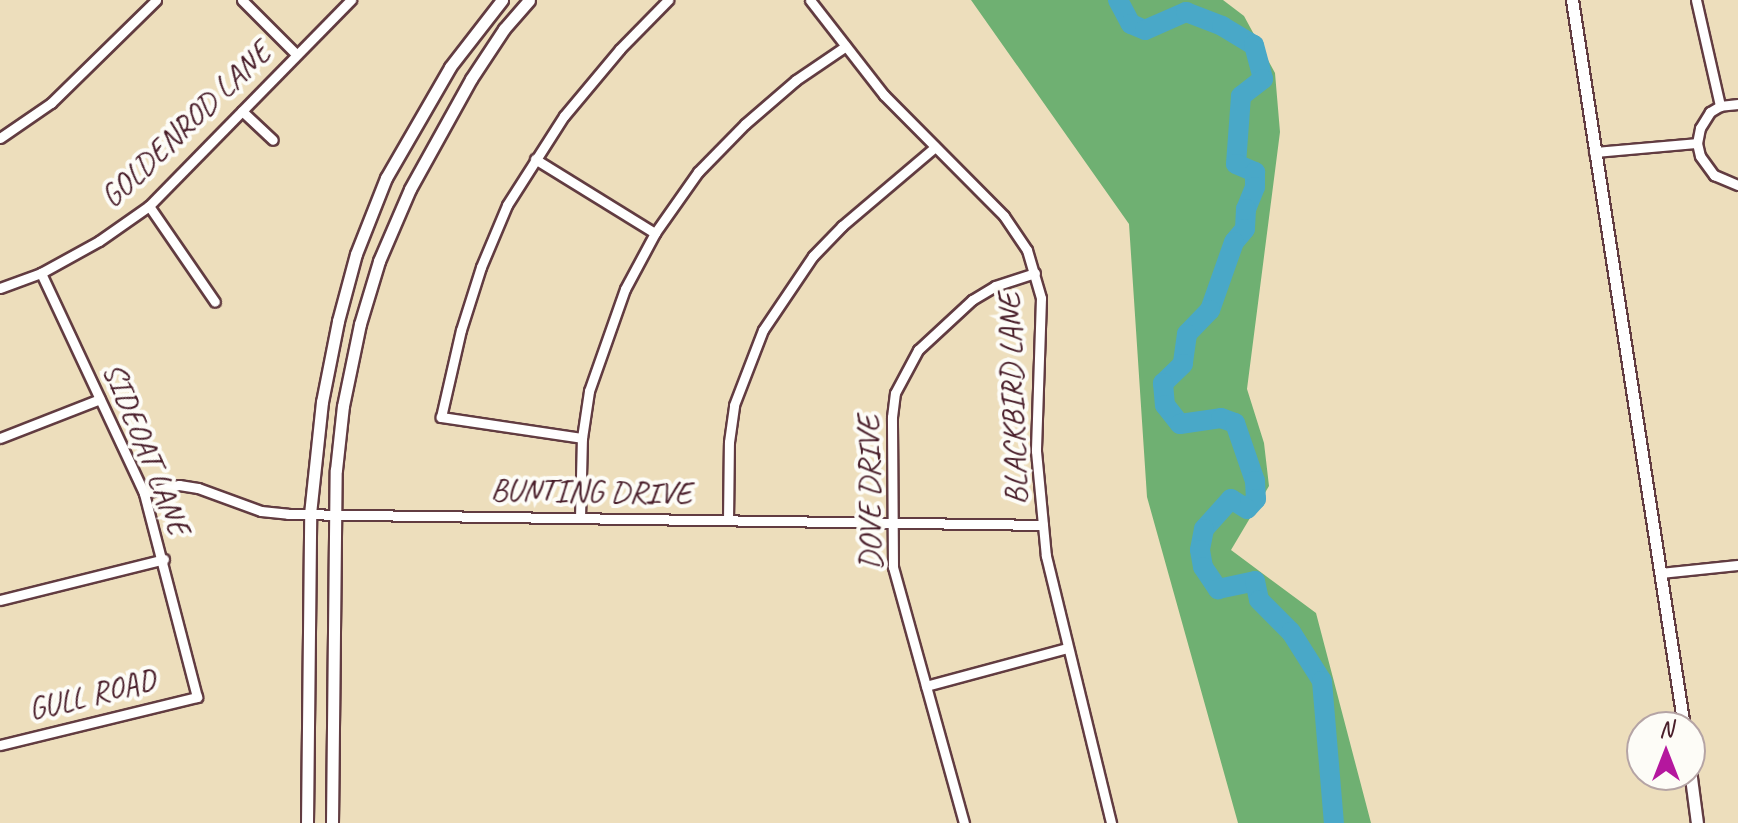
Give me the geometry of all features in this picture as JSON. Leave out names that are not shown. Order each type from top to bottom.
[{"type":"street","points":[[0,138],[51,103],[156,0]]},
{"type":"street","points":[[242,0],[296,54]]},
{"type":"street","name":"GOLDENROD LANE","points":[[0,288],[41,273],[99,241],[149,206],[351,0]]},
{"type":"street","points":[[307,823],[310,514],[322,402],[356,254],[386,178],[421,113],[450,67],[502,0]]},
{"type":"street","points":[[332,823],[333,514],[343,406],[360,324],[379,261],[410,189],[447,118],[504,29],[529,0]]},
{"type":"street","points":[[582,438],[441,417],[461,330],[481,267],[507,205],[535,159],[620,49],[668,0]]},
{"type":"street","name":"BLACKBIRD LANE","points":[[810,0],[884,95],[1004,216],[1027,250],[1041,298],[1036,451],[1043,525],[1067,648],[1111,823]]},
{"type":"street","points":[[1572,0],[1682,711]]},
{"type":"street","points":[[1696,0],[1720,106]]},
{"type":"street","points":[[580,518],[582,438],[589,391],[603,343],[625,289],[655,233],[698,172],[745,124],[796,80],[846,46]]},
{"type":"street","points":[[1738,104],[1720,106],[1704,120],[1697,143],[1700,156],[1714,175],[1738,185]]},
{"type":"street","points":[[242,111],[273,140]]},
{"type":"street","points":[[1594,152],[1697,143]]},
{"type":"street","points":[[728,520],[729,442],[734,405],[763,330],[813,256],[842,226],[935,147]]},
{"type":"street","points":[[535,159],[655,233]]},
{"type":"street","points":[[149,206],[215,302]]},
{"type":"street","name":"SIDEOAT LANE","points":[[41,273],[144,493],[164,559],[197,697]]},
{"type":"street","name":"DOVE DRIVE","points":[[964,823],[893,567],[892,417],[895,393],[918,350],[972,300],[995,286],[1035,273]]},
{"type":"street","points":[[0,438],[100,399]]},
{"type":"street","name":"BUNTING DRIVE","points":[[144,493],[179,485],[198,488],[261,511],[310,514],[1043,525]]},
{"type":"street","points":[[0,600],[164,559]]},
{"type":"street","points":[[1660,573],[1738,565]]},
{"type":"street","points":[[926,686],[1067,648]]},
{"type":"street","name":"GULL ROAD","points":[[0,745],[197,697]]},
{"type":"street","points":[[1693,791],[1697,823]]},
{"type":"green space","points":[[971,0],[1223,0],[1244,16],[1275,73],[1280,132],[1247,389],[1264,443],[1269,486],[1231,550],[1316,613],[1371,823],[1238,823],[1147,497],[1129,224]]},
{"type":"waterway","points":[[1118,0],[1131,24],[1145,30],[1186,12],[1222,26],[1254,45],[1263,79],[1241,96],[1236,164],[1255,172],[1255,187],[1246,209],[1245,229],[1234,242],[1210,310],[1187,334],[1183,364],[1163,383],[1165,405],[1180,424],[1221,418],[1235,423],[1255,481],[1256,499],[1247,509],[1231,499],[1204,529],[1200,550],[1203,567],[1218,589],[1255,581],[1259,600],[1291,632],[1322,681],[1334,823]]}]
